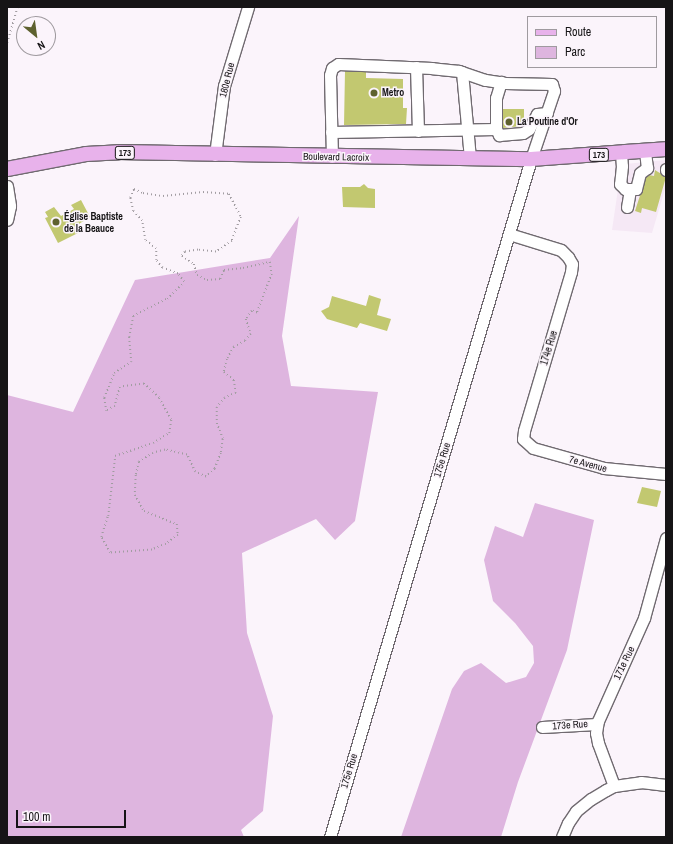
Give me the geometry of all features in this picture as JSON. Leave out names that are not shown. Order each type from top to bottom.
[{"type":"main road","name":"Boulevard Lacroix","points":[[7,169],[86,154],[119,152],[332,157],[531,159],[666,149]]},
{"type":"street","name":"180e Rue","points":[[215,155],[224,86],[248,7]]},
{"type":"street","points":[[332,157],[330,75],[332,68],[338,64],[348,63],[416,67],[462,72],[501,82],[496,98],[496,129],[499,135],[523,133],[529,129],[536,114],[546,113]]},
{"type":"street","points":[[416,67],[418,131]]},
{"type":"street","points":[[462,72],[469,130],[470,158]]},
{"type":"street","name":"175e Rue","points":[[330,837],[531,159],[554,91],[552,84],[501,82]]},
{"type":"street","points":[[331,132],[496,129]]},
{"type":"street","points":[[620,153],[622,166],[620,184],[625,189],[630,190],[636,189],[640,173],[647,168],[645,151]]},
{"type":"street","points":[[7,186],[10,206],[7,220]]},
{"type":"street","points":[[627,207],[630,190]]},
{"type":"street","name":"174e Rue","points":[[510,234],[561,250],[572,264],[571,272],[524,431]]},
{"type":"street","name":"7e Avenue","points":[[524,431],[523,438],[533,448],[610,470],[666,474]]},
{"type":"street","name":"171e Rue","points":[[614,786],[598,743],[596,733],[597,724],[601,711],[644,618],[666,538]]},
{"type":"street","name":"173e Rue","points":[[542,727],[570,724],[597,724]]},
{"type":"street","points":[[562,837],[568,823],[583,804],[614,786],[641,782],[666,785]]},
{"type":"path","points":[[7,43],[17,7]]},
{"type":"path","points":[[134,189],[163,196],[202,192],[229,194],[241,217],[232,241],[216,252],[198,250],[185,252],[182,256],[194,264],[196,275],[207,280],[220,278],[224,270],[243,268],[270,262],[272,274],[257,313],[252,311],[246,319],[251,334],[245,341],[234,347],[227,358],[224,372],[234,380],[236,393],[225,398],[217,407],[217,423],[223,439],[221,453],[215,468],[206,478],[195,472],[187,455],[166,450],[153,453],[139,462],[136,475],[135,495],[144,511],[177,524],[178,535],[166,544],[152,550],[110,553],[101,537],[108,516],[110,487],[115,456],[153,443],[169,433],[171,420],[159,398],[144,384],[120,386],[115,406],[106,411],[104,398],[114,373],[131,362],[129,336],[133,316],[167,299],[184,282],[178,274],[162,268],[156,260],[156,249],[145,240],[142,221],[133,211],[130,198],[134,189]]},
{"type":"shaded area","points":[[666,160],[666,186],[652,233],[612,230],[618,189],[614,185],[615,165]]},
{"type":"green space","points":[[299,216],[282,336],[291,386],[378,392],[355,521],[335,540],[316,519],[242,553],[247,633],[273,716],[263,811],[241,830],[244,837],[7,837],[7,395],[73,412],[135,280],[270,258]]},
{"type":"green space","points":[[535,503],[594,520],[567,650],[518,782],[501,837],[401,837],[452,689],[464,671],[481,663],[506,683],[526,677],[534,663],[533,646],[515,623],[493,601],[484,560],[495,526],[523,537]]},
{"type":"building","name":"Metro","points":[[345,71],[366,72],[366,78],[403,79],[403,108],[407,108],[406,124],[344,125]]},
{"type":"building","points":[[503,109],[524,109],[524,124],[521,126],[503,128]]},
{"type":"building","points":[[655,170],[666,177],[656,212],[642,208],[641,213],[635,211],[646,177],[649,175],[654,176]]},
{"type":"building","points":[[364,184],[368,188],[375,189],[375,208],[343,207],[342,187],[360,187]]},
{"type":"building","name":"Église Baptiste de la Beauce","points":[[81,200],[90,217],[74,227],[78,233],[58,243],[45,218],[48,217],[45,212],[54,207],[61,216],[74,209],[71,205]]},
{"type":"building","points":[[369,295],[381,299],[377,315],[391,319],[387,331],[360,323],[357,328],[327,319],[321,311],[329,307],[332,296],[366,306]]},
{"type":"building","points":[[642,487],[661,491],[657,507],[637,503]]},
{"type":"place","name":"Metro","points":[[374,93]]},
{"type":"place","name":"La Poutine d'Or","points":[[509,122]]},
{"type":"place","name":"Église Baptiste de la Beauce","points":[[56,222]]}]
